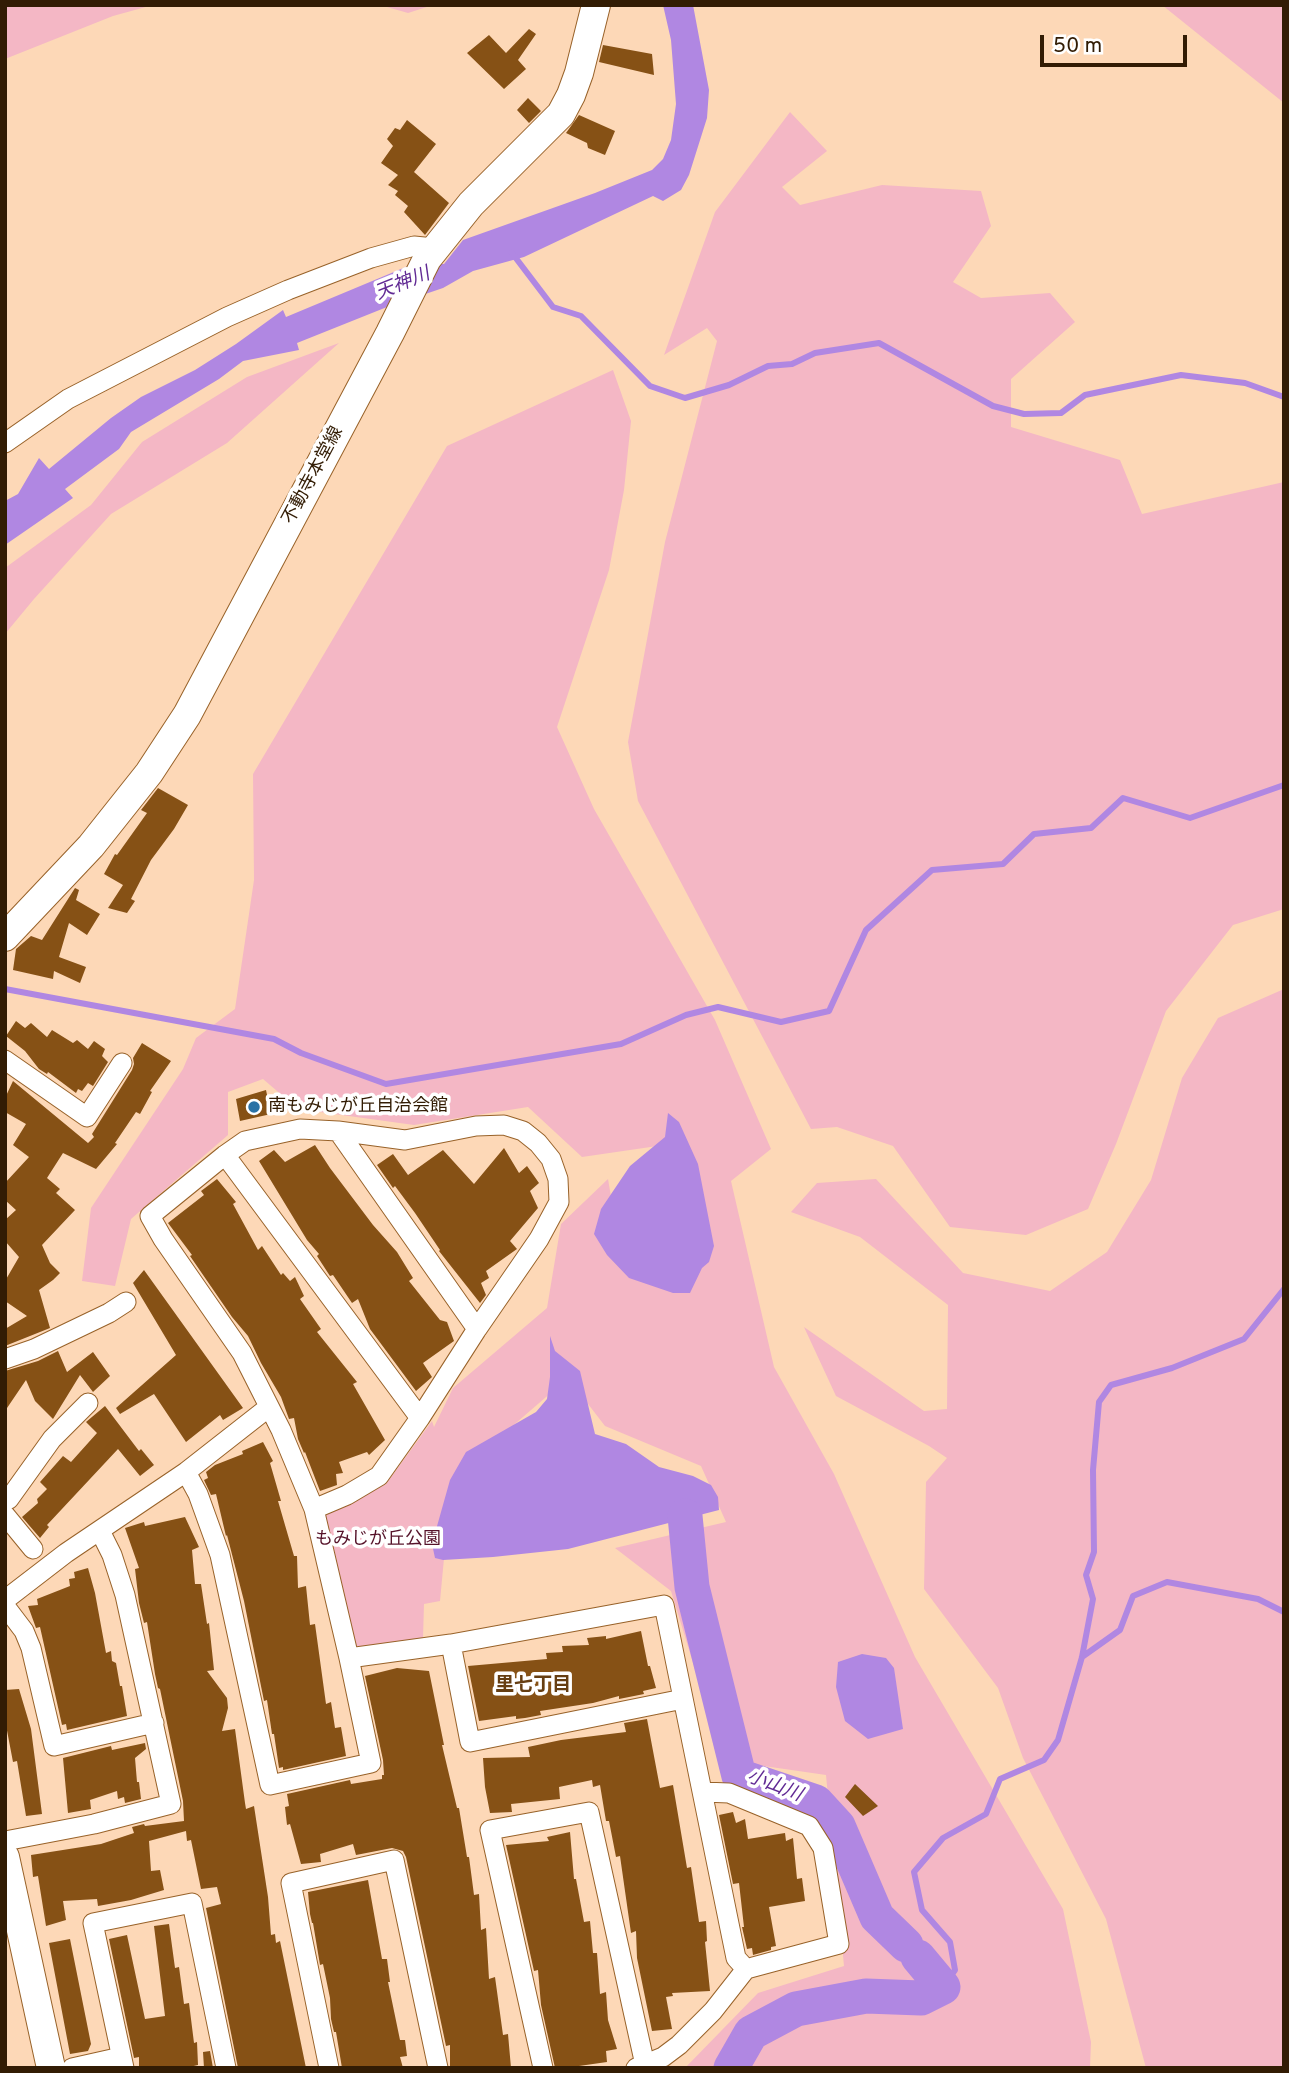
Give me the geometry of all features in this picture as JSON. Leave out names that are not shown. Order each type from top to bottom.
[{"type":"main road","name":"不動寺本堂線","points":[[5,936],[91,846],[149,773],[187,715],[430,253],[471,204],[561,114],[579,73],[596,5]]},
{"type":"main road","points":[[5,1857],[51,2068]]},
{"type":"street","points":[[5,443],[68,399],[227,317],[371,258],[414,246],[430,253]]},
{"type":"street","points":[[5,1060],[87,1117],[122,1063]]},
{"type":"street","points":[[186,1472],[198,1494],[220,1555],[270,1785],[370,1763],[314,1509],[270,1407],[242,1353],[150,1216],[246,1141],[300,1129],[405,1140],[476,1126],[504,1125],[523,1131],[551,1158],[558,1179],[559,1202],[539,1239],[379,1476],[347,1495],[314,1509]]},
{"type":"street","points":[[338,1131],[477,1329]]},
{"type":"street","points":[[225,1155],[420,1418]]},
{"type":"street","points":[[5,1359],[34,1349],[126,1302]]},
{"type":"street","points":[[5,1501],[52,1439],[88,1403]]},
{"type":"street","points":[[154,1723],[54,1746],[31,1648],[24,1631],[5,1603],[66,1553],[186,1472],[270,1407]]},
{"type":"street","points":[[5,1515],[33,1549]]},
{"type":"street","points":[[5,1841],[94,1824],[172,1804],[124,1595],[112,1555],[100,1531]]},
{"type":"street","points":[[349,1658],[451,1644],[664,1605],[736,1958],[746,1969]]},
{"type":"street","points":[[451,1644],[470,1742],[683,1699]]},
{"type":"street","points":[[543,2068],[490,1830],[589,1812],[640,2066],[663,2057],[679,2045],[713,2011],[746,1969],[839,1944],[823,1848],[809,1826],[729,1793],[703,1792]]},
{"type":"street","points":[[329,2068],[291,1883],[394,1860],[438,2068]]},
{"type":"street","points":[[72,2068],[123,2062],[93,1923],[192,1903],[226,2068]]},
{"type":"green space","points":[[5,5],[153,5],[113,16],[5,59]]},
{"type":"green space","points":[[380,5],[433,5],[408,13]]},
{"type":"green space","points":[[1162,5],[1284,5],[1284,103]]},
{"type":"green space","points":[[790,112],[827,151],[782,187],[800,205],[882,185],[981,191],[991,226],[953,282],[981,298],[1050,293],[1075,322],[1011,379],[1011,427],[1120,460],[1142,514],[1284,482],[1284,909],[1233,925],[1166,1011],[1116,1144],[1088,1209],[1026,1235],[950,1227],[893,1146],[837,1127],[811,1129],[638,801],[628,742],[665,542],[717,341],[707,328],[664,355],[715,212]]},
{"type":"green space","points":[[339,343],[227,443],[111,514],[5,634],[5,568],[91,505],[142,442],[247,377]]},
{"type":"green space","name":"もみじが丘公園","points":[[613,370],[631,421],[624,490],[609,570],[557,727],[594,809],[715,1020],[771,1149],[731,1181],[774,1367],[834,1474],[915,1657],[1063,1909],[1091,2042],[1090,2068],[685,2068],[758,1993],[844,1966],[826,1775],[750,1764],[717,1741],[671,1591],[615,1548],[726,1522],[701,1466],[605,1426],[568,1378],[471,1462],[446,1537],[440,1601],[424,1604],[423,1638],[354,1650],[325,1514],[386,1484],[432,1421],[434,1427],[453,1388],[547,1308],[561,1224],[608,1179],[618,1238],[678,1143],[582,1157],[528,1107],[414,1125],[298,1109],[263,1079],[228,1092],[228,1135],[131,1219],[115,1286],[82,1281],[91,1208],[183,1069],[196,1038],[235,1009],[254,880],[253,774],[447,446]]},
{"type":"green space","points":[[1284,989],[1284,2068],[1146,2068],[1106,1919],[1023,1758],[998,1688],[924,1589],[926,1482],[947,1458],[836,1396],[804,1327],[924,1411],[947,1409],[948,1305],[860,1237],[791,1212],[817,1183],[876,1179],[963,1273],[1050,1291],[1107,1252],[1151,1180],[1182,1078],[1218,1018]]},
{"type":"water","name":"天神川","points":[[663,5],[693,5],[709,90],[707,118],[689,175],[681,190],[663,201],[653,196],[524,257],[473,271],[443,288],[297,343],[299,350],[243,361],[219,379],[131,432],[119,449],[65,489],[73,498],[5,545],[5,501],[18,494],[39,458],[49,469],[141,397],[195,370],[283,310],[286,317],[413,264],[444,264],[463,240],[652,170],[663,159],[671,140],[676,104],[671,40]]},
{"type":"water","points":[[668,1113],[679,1122],[698,1164],[714,1246],[709,1262],[702,1268],[690,1293],[673,1293],[629,1278],[607,1255],[594,1234],[601,1209],[630,1166],[665,1137]]},
{"type":"water","points":[[550,1336],[555,1351],[580,1371],[595,1434],[626,1444],[659,1467],[693,1476],[711,1485],[718,1497],[719,1510],[568,1549],[493,1557],[443,1560],[435,1558],[432,1544],[450,1480],[466,1452],[536,1412],[547,1399]]},
{"type":"water","points":[[862,1654],[886,1658],[894,1668],[903,1729],[868,1739],[845,1721],[836,1687],[838,1662]]},
{"type":"building","points":[[529,29],[536,34],[518,60],[526,69],[504,89],[467,53],[489,35],[506,53]]},
{"type":"building","points":[[603,45],[652,54],[654,75],[599,62]]},
{"type":"building","points":[[528,98],[541,111],[529,123],[517,110]]},
{"type":"building","points":[[579,115],[615,131],[605,155],[588,148],[587,143],[566,133]]},
{"type":"building","points":[[407,120],[436,144],[414,172],[449,203],[425,235],[404,212],[408,206],[395,195],[398,191],[388,185],[398,175],[381,163],[393,146],[387,139],[395,128],[400,130]]},
{"type":"building","points":[[158,788],[188,805],[151,860],[131,899],[135,901],[127,913],[108,908],[123,885],[104,874],[115,854],[117,855],[147,813],[141,810]]},
{"type":"building","points":[[75,888],[79,890],[76,900],[100,914],[87,935],[69,923],[59,957],[86,967],[80,983],[54,971],[53,979],[13,970],[16,949],[31,936],[42,940]]},
{"type":"building","points":[[16,1021],[25,1028],[31,1023],[47,1037],[52,1030],[73,1043],[77,1040],[88,1049],[94,1041],[105,1049],[102,1056],[108,1062],[93,1086],[88,1083],[82,1091],[78,1089],[76,1093],[48,1072],[47,1074],[39,1069],[25,1051],[6,1036]]},
{"type":"building","points":[[142,1043],[171,1061],[150,1091],[152,1092],[140,1114],[136,1112],[115,1143],[117,1144],[96,1169],[63,1153],[47,1178],[60,1189],[56,1193],[75,1210],[42,1245],[50,1263],[60,1273],[39,1290],[50,1328],[5,1346],[5,1329],[27,1316],[5,1301],[5,1281],[19,1257],[5,1241],[5,1220],[16,1210],[5,1200],[5,1183],[29,1157],[13,1145],[26,1124],[5,1112],[5,1098],[13,1081],[88,1143],[132,1070],[133,1058]]},
{"type":"building","name":"南もみじが丘自治会館","points":[[266,1090],[271,1114],[240,1121],[236,1099]]},
{"type":"building","points":[[315,1145],[373,1225],[397,1252],[413,1278],[409,1281],[440,1320],[447,1322],[454,1341],[423,1363],[432,1377],[416,1391],[370,1329],[358,1299],[352,1303],[333,1275],[330,1276],[317,1256],[319,1254],[307,1240],[259,1161],[274,1150],[285,1162]]},
{"type":"building","points":[[504,1148],[519,1173],[527,1166],[539,1183],[530,1191],[538,1208],[510,1241],[517,1249],[486,1271],[489,1278],[481,1283],[486,1295],[480,1303],[377,1165],[393,1154],[408,1175],[443,1150],[474,1184]]},
{"type":"building","points":[[217,1179],[236,1202],[233,1204],[258,1250],[262,1246],[281,1275],[283,1273],[290,1281],[295,1277],[304,1296],[300,1299],[321,1329],[317,1332],[357,1382],[353,1384],[385,1440],[369,1455],[367,1452],[339,1462],[343,1473],[336,1474],[337,1485],[320,1491],[298,1439],[294,1418],[289,1419],[281,1397],[248,1336],[168,1223],[204,1195],[201,1191]]},
{"type":"building","points":[[144,1270],[243,1408],[223,1420],[220,1415],[186,1442],[154,1394],[120,1414],[116,1408],[176,1355],[133,1283]]},
{"type":"building","points":[[58,1351],[67,1372],[93,1352],[110,1376],[93,1392],[80,1375],[53,1419],[35,1401],[26,1380],[5,1411],[5,1371],[38,1361]]},
{"type":"building","points":[[105,1406],[139,1451],[141,1449],[154,1465],[140,1476],[118,1449],[47,1525],[49,1527],[40,1538],[22,1517],[38,1503],[37,1499],[47,1489],[40,1482],[63,1456],[71,1462],[97,1433],[86,1422]]},
{"type":"building","points":[[263,1442],[273,1461],[270,1463],[281,1501],[278,1501],[294,1556],[297,1556],[298,1588],[306,1586],[310,1625],[315,1624],[326,1704],[331,1702],[335,1728],[341,1727],[346,1756],[283,1770],[283,1767],[279,1768],[267,1700],[264,1701],[244,1601],[216,1494],[211,1495],[204,1480],[208,1478],[206,1472],[215,1465],[243,1454],[242,1451]]},
{"type":"building","points":[[185,1517],[199,1547],[192,1550],[195,1584],[201,1584],[207,1624],[209,1623],[214,1670],[207,1671],[227,1698],[228,1708],[222,1731],[235,1729],[246,1809],[254,1806],[271,1935],[275,1934],[276,1943],[280,1941],[306,2068],[238,2068],[206,1908],[221,1904],[217,1887],[201,1889],[191,1840],[187,1841],[186,1831],[149,1841],[151,1871],[160,1870],[164,1890],[98,1906],[97,1899],[63,1901],[66,1920],[46,1926],[38,1876],[33,1877],[31,1855],[101,1844],[134,1833],[132,1827],[144,1824],[184,1821],[183,1801],[155,1674],[147,1622],[144,1623],[139,1603],[135,1569],[139,1568],[125,1528],[144,1522],[145,1526]]},
{"type":"building","points":[[88,1568],[106,1653],[111,1651],[112,1661],[116,1663],[127,1716],[67,1730],[66,1724],[62,1725],[40,1627],[36,1628],[28,1606],[38,1605],[37,1599],[70,1586],[69,1579],[75,1578],[74,1572]]},
{"type":"building","points":[[641,1631],[648,1666],[656,1688],[643,1691],[644,1694],[619,1699],[619,1696],[540,1711],[541,1715],[525,1718],[516,1719],[516,1716],[479,1721],[468,1666],[547,1659],[546,1653],[563,1652],[562,1646],[589,1645],[587,1638],[606,1636],[606,1639]]},
{"type":"building","points":[[397,1668],[429,1671],[442,1745],[469,1857],[474,1895],[479,1894],[481,1930],[486,1928],[489,1979],[495,1977],[503,2035],[508,2034],[511,2068],[450,2068],[450,2045],[446,2046],[403,1851],[392,1848],[356,1855],[353,1844],[320,1854],[321,1862],[301,1864],[290,1824],[287,1825],[287,1794],[350,1780],[351,1784],[382,1779],[383,1760],[365,1676]]},
{"type":"building","points":[[19,1689],[31,1729],[42,1814],[26,1816],[17,1761],[13,1762],[5,1720],[5,1690]]},
{"type":"building","points":[[647,1719],[660,1788],[673,1785],[687,1868],[691,1867],[699,1922],[706,1921],[705,1942],[710,1991],[672,1993],[673,1996],[666,1997],[672,2029],[652,2031],[637,1958],[636,1931],[631,1933],[620,1856],[616,1857],[600,1785],[593,1787],[592,1780],[559,1787],[560,1799],[511,1804],[512,1812],[490,1813],[483,1758],[530,1757],[528,1747],[626,1732],[624,1723]]},
{"type":"building","points":[[145,1743],[146,1749],[135,1758],[141,1799],[125,1803],[124,1797],[118,1799],[117,1791],[90,1800],[91,1809],[68,1813],[63,1758],[111,1746],[112,1750]]},
{"type":"building","points":[[855,1784],[878,1806],[863,1816],[845,1797]]},
{"type":"building","points":[[733,1812],[736,1823],[745,1819],[748,1839],[785,1833],[786,1841],[793,1838],[797,1879],[802,1878],[805,1901],[769,1907],[776,1946],[753,1955],[752,1948],[747,1949],[742,1927],[739,1883],[733,1884],[719,1815]]},
{"type":"building","points":[[570,1832],[574,1879],[584,1922],[590,1921],[593,1953],[597,1953],[600,1994],[606,1992],[608,2020],[617,2049],[606,2051],[607,2062],[579,2068],[555,2068],[541,2005],[538,1970],[534,1971],[506,1845],[549,1841],[547,1837]]},
{"type":"building","points":[[368,1880],[382,1959],[387,1959],[388,1982],[400,2040],[405,2040],[407,2056],[400,2057],[403,2068],[342,2068],[323,1964],[320,1965],[310,1914],[308,1892]]},
{"type":"building","points":[[169,1924],[175,1968],[179,1967],[184,2004],[189,2003],[194,2043],[197,2042],[198,2065],[185,2068],[139,2068],[139,2057],[134,2058],[109,1939],[127,1935],[145,2019],[165,2016],[154,1926]]},
{"type":"building","points":[[70,1939],[91,2044],[88,2051],[70,2054],[49,1943]]},
{"type":"building","points":[[210,2051],[213,2068],[204,2068],[203,2052]]},
{"type":"waterway","points":[[512,253],[553,307],[581,316],[650,386],[685,398],[729,385],[768,366],[792,364],[815,353],[879,343],[993,406],[1024,414],[1061,413],[1085,395],[1181,375],[1245,383],[1284,397]]},
{"type":"waterway","points":[[5,989],[274,1039],[301,1053],[386,1084],[621,1044],[686,1015],[718,1007],[781,1022],[829,1011],[866,930],[932,870],[1003,864],[1034,834],[1091,828],[1123,798],[1190,818],[1284,785]]},
{"type":"waterway","points":[[943,1987],[955,1970],[950,1942],[922,1910],[914,1872],[943,1838],[986,1814],[1000,1779],[1044,1760],[1058,1740],[1082,1657],[1093,1599],[1086,1575],[1094,1552],[1093,1470],[1099,1402],[1111,1385],[1172,1368],[1244,1339],[1284,1289]]},
{"type":"waterway","name":"小山川","points":[[685,1516],[692,1587],[739,1776],[816,1802],[838,1826],[877,1917],[906,1945]]},
{"type":"waterway","points":[[1082,1657],[1120,1630],[1133,1596],[1167,1582],[1258,1599],[1284,1612]]},
{"type":"waterway","name":"小山川","points":[[731,2068],[751,2033],[796,2009],[866,1996],[921,1998],[943,1987],[918,1957]]},
{"type":"place","name":"南もみじが丘自治会館","points":[[254,1107]]},
{"type":"district","name":"里七丁目","points":[[533,1686]]}]
